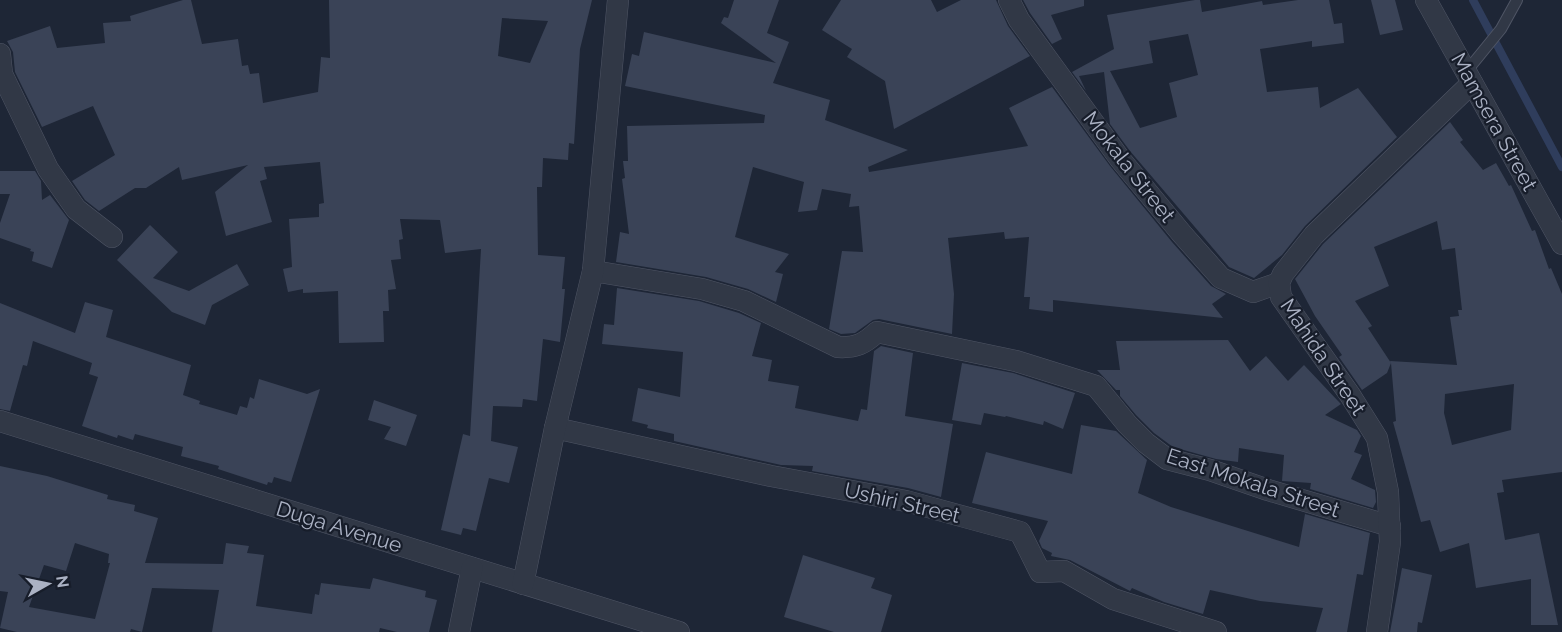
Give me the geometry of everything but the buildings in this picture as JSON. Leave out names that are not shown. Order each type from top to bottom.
[{"type":"street","points":[[523,584],[555,428],[593,271],[618,0]]},
{"type":"street","name":"Mokala Street","points":[[1009,0],[1019,20],[1120,159],[1221,278],[1253,292],[1279,283]]},
{"type":"street","name":"Mamsera Street","points":[[1426,0],[1562,244]]},
{"type":"street","points":[[0,54],[2,74],[48,169],[76,209],[112,237]]},
{"type":"street","name":"Mahida Street","points":[[1377,632],[1390,542],[1390,526],[1388,492],[1377,438],[1350,395],[1281,297],[1279,283],[1283,274],[1314,236],[1469,78]]},
{"type":"street","name":"East Mokala Street","points":[[593,271],[702,289],[744,301],[838,346],[853,348],[866,342],[877,332],[1027,364],[1096,386],[1126,424],[1167,459],[1210,470],[1268,490],[1390,526]]},
{"type":"street","name":"Duga Avenue","points":[[0,421],[679,632]]},
{"type":"street","name":"Ushiri Street","points":[[555,428],[771,476],[906,501],[1020,532],[1040,572],[1064,571],[1113,599],[1216,632]]},
{"type":"street","points":[[459,632],[472,568]]},
{"type":"lane","points":[[1469,78],[1517,0]]},
{"type":"waterway","points":[[1473,0],[1562,167]]}]
